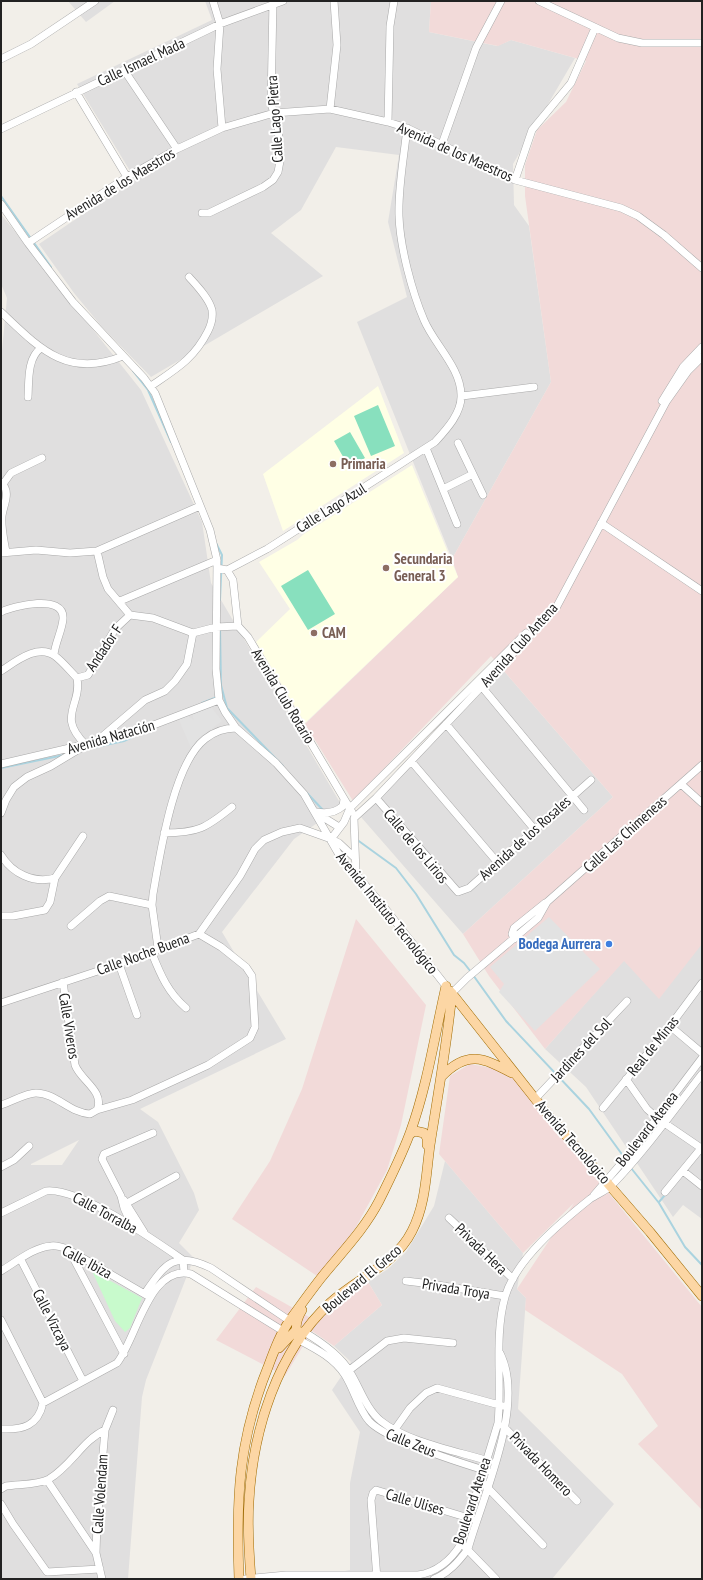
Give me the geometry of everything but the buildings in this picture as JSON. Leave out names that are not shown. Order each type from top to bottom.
[{"type":"main road","name":"Avenida Tecnológico","points":[[449,989],[535,1099],[650,1232],[702,1296]]},
{"type":"main road","name":"Boulevard El Greco","points":[[239,1579],[237,1533],[238,1488],[244,1443],[250,1416],[272,1356],[283,1331],[320,1280],[358,1234],[378,1203],[410,1134],[449,989]]},
{"type":"main road","name":"Boulevard El Greco","points":[[249,1579],[249,1501],[259,1431],[274,1390],[299,1334],[340,1293],[383,1266],[403,1246],[412,1230],[420,1210],[441,1080],[449,989]]},
{"type":"main road","points":[[424,1078],[441,1080],[460,1061],[478,1059],[516,1074]]},
{"type":"main road","points":[[410,1134],[418,1131],[426,1135],[427,1142],[425,1165],[428,1168]]},
{"type":"main road","points":[[272,1356],[299,1334],[298,1317],[320,1280]]},
{"type":"street","points":[[1,59],[31,44],[95,1]]},
{"type":"street","points":[[213,1],[220,24],[217,69],[222,128]]},
{"type":"street","name":"Calle Ismael Mada","points":[[1,129],[220,24],[273,3],[283,1]]},
{"type":"street","points":[[330,110],[337,45],[334,1]]},
{"type":"street","points":[[388,122],[390,26],[394,1]]},
{"type":"street","points":[[442,144],[476,48],[501,1]]},
{"type":"street","points":[[539,1],[618,38],[642,43],[702,43]]},
{"type":"street","name":"Calle Lago Pietra","points":[[202,213],[209,213],[263,188],[273,180],[278,172],[280,161],[278,125],[271,104],[270,92],[273,3]]},
{"type":"street","points":[[514,180],[532,130],[571,83],[594,28]]},
{"type":"street","points":[[124,70],[177,149]]},
{"type":"street","points":[[76,92],[127,177]]},
{"type":"street","name":"Avenida de los Maestros","points":[[28,243],[127,177],[177,149],[222,128],[274,113],[330,110],[388,122],[407,128],[514,180],[621,208],[638,216],[664,235],[702,268]]},
{"type":"street","points":[[407,128],[399,214],[400,231],[414,294],[424,320],[459,383],[462,396],[534,387]]},
{"type":"street","points":[[1,204],[28,243],[69,297],[151,386],[210,530],[217,560],[216,627],[219,700],[224,712],[236,728],[290,777],[319,813],[326,819],[342,824],[354,818],[356,874]]},
{"type":"street","points":[[151,386],[186,362],[194,354],[210,327],[212,310],[189,277]]},
{"type":"street","points":[[1,312],[42,348],[63,359],[79,364],[94,365],[122,356]]},
{"type":"street","name":"Avenida Club Antena","points":[[331,838],[342,824],[350,808],[552,605],[670,386],[683,368],[702,347]]},
{"type":"street","points":[[28,397],[32,360],[36,352],[42,348]]},
{"type":"street","name":"Avenida Club Antena","points":[[354,818],[376,798],[556,608],[666,402],[688,371],[702,357]]},
{"type":"street","name":"Calle Lago Azul","points":[[227,570],[267,549],[435,442],[449,427],[462,396]]},
{"type":"street","points":[[458,443],[483,495]]},
{"type":"street","points":[[426,448],[458,524]]},
{"type":"street","points":[[42,458],[11,473],[2,484],[5,487],[6,500],[2,515],[4,552],[36,550],[70,553],[97,551],[200,506]]},
{"type":"street","points":[[443,489],[473,474]]},
{"type":"street","points":[[601,523],[702,591]]},
{"type":"street","points":[[97,551],[103,577],[108,589],[120,601],[130,615],[153,618],[193,633],[216,627],[238,626],[232,580],[227,570],[217,568]]},
{"type":"street","points":[[120,601],[217,560]]},
{"type":"street","points":[[1,612],[43,603],[54,604],[60,609],[63,618],[55,643],[54,655]]},
{"type":"street","name":"Andador F","points":[[77,678],[88,674],[115,629],[130,615]]},
{"type":"street","name":"Avenida Club Rotario","points":[[238,626],[248,637],[350,808],[354,818]]},
{"type":"street","points":[[95,742],[145,700],[165,691],[175,681],[187,664],[193,633]]},
{"type":"street","points":[[1,671],[29,654],[47,653],[54,655],[77,678],[78,688],[72,711],[72,726],[79,738],[86,745],[50,766],[27,777],[14,787],[6,800],[1,813]]},
{"type":"street","points":[[482,687],[584,810]]},
{"type":"street","name":"Avenida Natación","points":[[1,764],[130,734],[219,700]]},
{"type":"street","points":[[446,724],[535,830]]},
{"type":"street","points":[[186,1008],[175,999],[165,985],[154,949],[152,905],[164,833],[174,797],[185,767],[195,750],[204,740],[215,732],[224,728],[236,728]]},
{"type":"street","points":[[411,761],[498,863]]},
{"type":"street","name":"Calle Las Chimeneas","points":[[449,989],[467,978],[538,918],[547,902],[702,765]]},
{"type":"street","name":"Avenida de los Rosales","points":[[458,892],[469,888],[591,780]]},
{"type":"street","points":[[681,784],[702,803]]},
{"type":"street","name":"Calle de los Lirios","points":[[376,798],[458,892]]},
{"type":"street","points":[[319,813],[340,808],[343,806],[344,799]]},
{"type":"street","points":[[164,833],[195,831],[205,827],[232,807]]},
{"type":"street","name":"Avenida Instituto Tecnológico","points":[[319,813],[338,853],[449,989]]},
{"type":"street","name":"Calle Noche Buena","points":[[1,1003],[119,964],[154,949],[199,934],[240,876],[260,843],[295,828],[331,838]]},
{"type":"street","points":[[1,916],[13,916],[44,910],[50,902],[55,878],[83,836]]},
{"type":"street","points":[[331,838],[339,843],[355,858]]},
{"type":"street","points":[[1,855],[9,866],[20,875],[38,880],[55,878]]},
{"type":"street","points":[[71,926],[100,901],[109,896],[152,905]]},
{"type":"street","points":[[1,1105],[37,1093],[45,1094],[84,1114],[90,1114],[97,1110],[132,1100],[208,1066],[250,1038],[255,1027],[253,982],[249,970],[221,947],[199,934]]},
{"type":"street","points":[[119,964],[137,1015]]},
{"type":"street","name":"Calle Viveros","points":[[63,982],[75,1066],[98,1094],[97,1110]]},
{"type":"street","name":"Real de Minas","points":[[603,1108],[670,1026],[702,983]]},
{"type":"street","name":"Jardines del Sol","points":[[535,1099],[627,1001]]},
{"type":"street","points":[[670,1026],[702,1053]]},
{"type":"street","name":"Boulevard Atenea","points":[[608,1184],[702,1058]]},
{"type":"street","name":"Boulevard Atenea","points":[[436,1576],[460,1560],[468,1549],[480,1481],[498,1423],[500,1405],[498,1362],[500,1353],[500,1324],[505,1296],[513,1279],[522,1264],[558,1226],[628,1168],[702,1074]]},
{"type":"street","points":[[626,1079],[643,1105],[657,1118],[702,1148],[665,1192]]},
{"type":"street","points":[[145,1234],[127,1203],[121,1196],[102,1160],[103,1155],[153,1133]]},
{"type":"street","points":[[1,1167],[14,1160],[29,1146]]},
{"type":"street","points":[[683,1170],[702,1186]]},
{"type":"street","points":[[127,1203],[176,1176]]},
{"type":"street","name":"Calle Torralba","points":[[1,1213],[46,1191],[54,1190],[72,1194],[132,1226],[183,1260],[200,1263],[211,1268],[290,1321]]},
{"type":"street","points":[[121,1196],[124,1208],[132,1226]]},
{"type":"street","name":"Privada Hera","points":[[449,1218],[513,1279]]},
{"type":"street","name":"Calle Ibiza","points":[[1,1271],[41,1248],[58,1246],[69,1250],[147,1295]]},
{"type":"street","points":[[69,1250],[124,1354]]},
{"type":"street","name":"Calle Vizcaya","points":[[21,1260],[83,1381]]},
{"type":"street","points":[[43,1403],[117,1363],[124,1354],[147,1295],[161,1269],[175,1261],[183,1260],[184,1272]]},
{"type":"street","points":[[147,1295],[164,1279],[174,1273],[184,1272],[191,1274],[283,1331]]},
{"type":"street","name":"Privada Troya","points":[[406,1281],[505,1296]]},
{"type":"street","points":[[1,1320],[43,1403],[41,1414],[30,1424],[23,1428],[1,1429]]},
{"type":"street","name":"Calle Zeus","points":[[299,1334],[347,1372],[364,1413],[379,1430],[405,1435],[495,1463]]},
{"type":"street","points":[[347,1372],[387,1341],[396,1338],[453,1343]]},
{"type":"street","name":"Boulevard Atenea","points":[[436,1576],[461,1544],[473,1519],[488,1486],[506,1427],[508,1406],[506,1370],[500,1353]]},
{"type":"street","points":[[392,1432],[415,1403],[426,1393],[437,1388],[508,1406]]},
{"type":"street","name":"Calle Volendam","points":[[102,1579],[96,1553],[105,1430],[113,1410]]},
{"type":"street","name":"Privada Homero","points":[[498,1423],[506,1427],[577,1501]]},
{"type":"street","points":[[1,1489],[6,1486],[47,1480],[78,1454],[93,1436],[105,1430]]},
{"type":"street","name":"Calle Zeus","points":[[392,1432],[438,1454],[492,1472]]},
{"type":"street","points":[[438,1454],[441,1446]]},
{"type":"street","points":[[47,1480],[96,1553]]},
{"type":"street","points":[[480,1481],[488,1486],[543,1545]]},
{"type":"street","name":"Calle Ulises","points":[[377,1577],[370,1500],[374,1491],[376,1490],[473,1519]]},
{"type":"street","points":[[1,1504],[13,1524],[47,1572],[100,1569]]},
{"type":"street","points":[[461,1544],[468,1549],[496,1579]]},
{"type":"street","points":[[249,1579],[286,1575],[334,1577],[436,1576]]},
{"type":"shaded area","points":[[68,1],[115,1],[86,22]]},
{"type":"shaded area","points":[[205,1],[431,1],[429,32],[497,46],[511,40],[575,58],[513,164],[514,205],[529,226],[551,382],[452,559],[357,322],[407,297],[388,222],[399,155],[336,147],[301,210],[271,233],[323,276],[151,377],[102,327],[74,293],[39,244],[135,179],[77,84],[212,20]]},
{"type":"shaded area","points":[[431,1],[702,1],[702,944],[659,999],[624,961],[545,1049],[489,976],[463,934],[613,797],[491,656],[353,801],[305,724],[458,577],[452,559],[551,382],[525,196],[525,165],[537,130],[566,102],[586,61],[511,40],[498,46],[429,32]]},
{"type":"shaded area","points":[[1,214],[141,390],[202,522],[211,583],[342,806],[294,839],[222,932],[286,1039],[140,1109],[158,1122],[194,1193],[199,1210],[179,1243],[194,1258],[146,1380],[142,1397],[128,1579],[1,1579],[1,361],[7,298],[1,284]],"holes":[[[79,1140],[62,1165],[31,1165],[31,1164]]]},
{"type":"shaded area","name":"Primaria","points":[[378,386],[404,453],[283,531],[263,474]]},
{"type":"shaded area","points":[[412,465],[458,577],[305,723],[256,642],[290,609],[259,562],[297,540],[304,534]]},
{"type":"shaded area","points":[[503,670],[613,797],[463,934],[361,817]]},
{"type":"shaded area","points":[[211,707],[222,721],[199,738],[196,746],[192,750],[179,720],[187,716],[194,720],[192,714]]},
{"type":"shaded area","points":[[549,917],[600,969],[535,1031],[499,992],[504,984],[490,967]]},
{"type":"shaded area","points":[[356,919],[426,1005],[401,1125],[387,1170],[356,1227],[334,1257],[317,1276],[232,1219],[270,1161],[302,1089]]},
{"type":"shaded area","points":[[702,942],[702,1219],[683,1205],[673,1217],[586,1087],[545,1049],[624,960]]},
{"type":"shaded area","points":[[470,1064],[509,1071],[702,1307],[702,1510],[638,1444],[658,1426],[622,1374],[525,1310],[526,1298],[517,1289],[574,1203],[523,1253],[439,1154],[450,1076]]},
{"type":"shaded area","points":[[445,1161],[523,1253],[517,1289],[526,1298],[518,1409],[614,1504],[552,1579],[306,1579],[350,1570],[350,1483],[360,1432],[332,1390],[351,1362],[334,1346],[382,1305],[368,1282],[388,1269],[406,1252],[434,1206]]},
{"type":"shaded area","points":[[368,1282],[382,1305],[334,1346],[312,1331],[285,1376],[216,1340],[256,1287],[318,1322],[340,1301]]},
{"type":"green space","points":[[378,405],[395,446],[371,456],[354,416]]},
{"type":"green space","points":[[350,432],[365,458],[349,467],[334,441]]},
{"type":"green space","points":[[308,570],[335,614],[308,630],[281,586]]},
{"type":"green space","points":[[92,1271],[142,1298],[130,1328],[125,1332],[115,1321]]},
{"type":"waterway","points":[[1,196],[51,267]]},
{"type":"waterway","points":[[133,371],[148,390],[171,442]]},
{"type":"waterway","points":[[216,543],[222,555],[220,600]]},
{"type":"waterway","points":[[220,628],[221,685],[227,708],[283,766]]},
{"type":"waterway","points":[[202,703],[217,697]]},
{"type":"waterway","points":[[82,750],[124,741],[134,736]]},
{"type":"waterway","points":[[1,768],[64,755]]},
{"type":"waterway","points":[[307,793],[323,810]]},
{"type":"waterway","points":[[356,839],[396,868],[416,894],[454,955],[464,963],[471,972]]},
{"type":"waterway","points":[[473,975],[506,1021],[589,1109],[629,1164]]},
{"type":"waterway","points":[[631,1168],[659,1203],[685,1247],[702,1265]]},
{"type":"waterway","points":[[659,1202],[665,1195]]},
{"type":"place","name":"Primaria","points":[[333,464]]},
{"type":"place","name":"Secundaria General 3","points":[[386,568]]},
{"type":"place","name":"CAM","points":[[314,633]]},
{"type":"place","name":"Bodega Aurrera","points":[[609,944]]}]
